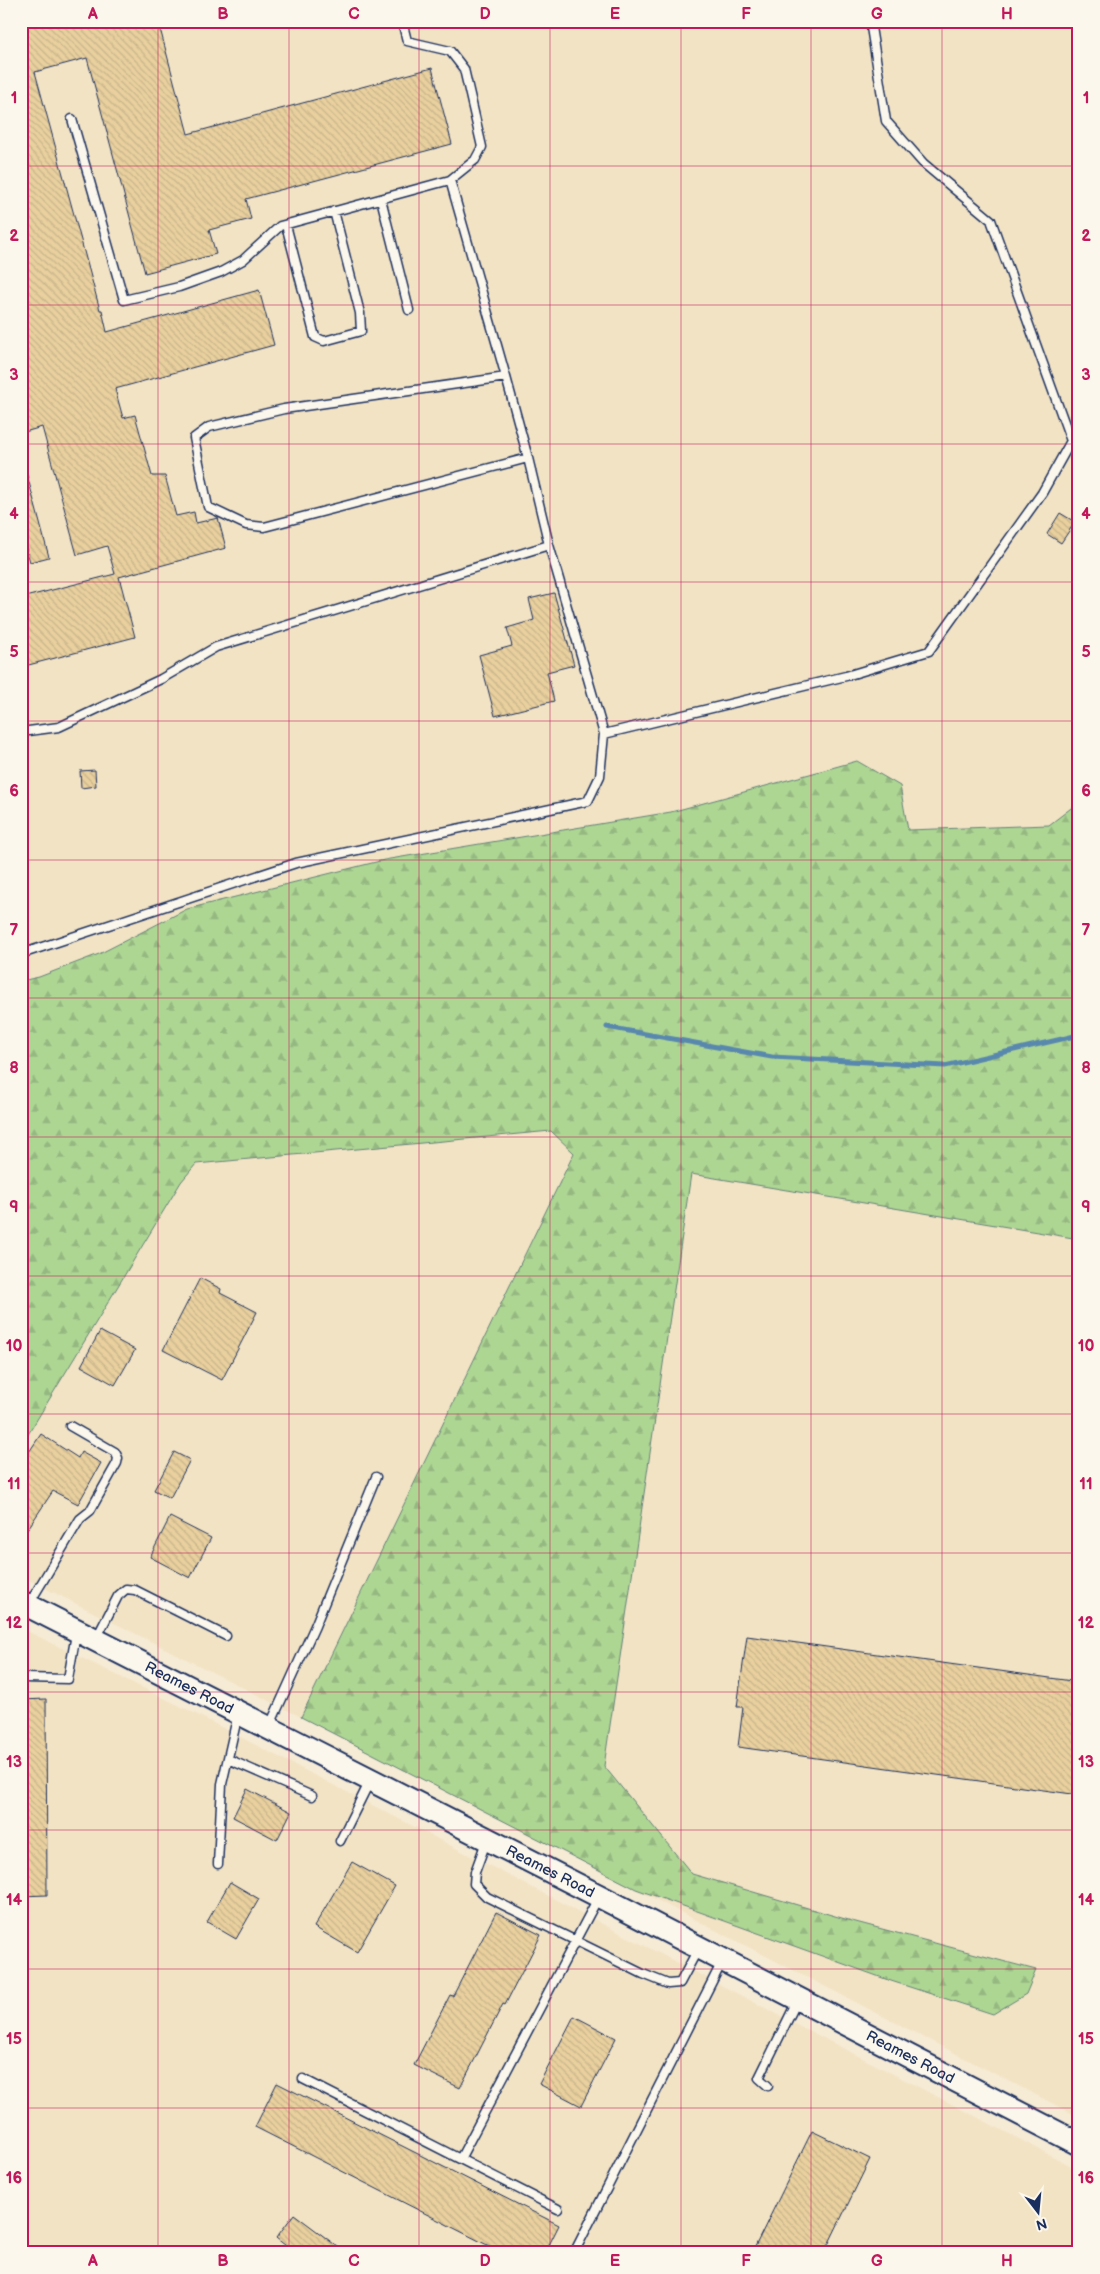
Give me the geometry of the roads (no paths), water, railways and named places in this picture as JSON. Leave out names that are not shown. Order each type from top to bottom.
[{"type":"main road","name":"Reames Road","points":[[25,1603],[600,1896],[1079,2144]]},
{"type":"lane","points":[[72,119],[124,300],[180,287],[221,272],[242,260],[280,226],[450,180],[475,160],[482,147],[464,69],[450,52],[407,41],[402,21]]},
{"type":"lane","points":[[604,734],[846,676],[929,651],[1042,493],[1071,441],[991,220],[923,163],[886,121],[870,21]]},
{"type":"lane","points":[[21,954],[296,862],[588,801],[600,776],[604,734],[549,545],[528,458],[450,180]]},
{"type":"lane","points":[[381,198],[409,310]]},
{"type":"lane","points":[[286,225],[315,337],[324,341],[361,330],[360,314],[334,211]]},
{"type":"lane","points":[[506,378],[284,409],[209,427],[194,438],[208,506],[246,525],[264,527],[528,458]]},
{"type":"lane","points":[[21,732],[59,727],[161,679],[216,647],[549,545]]},
{"type":"lane","points":[[25,1603],[80,1519],[90,1511],[117,1464],[118,1458],[115,1452],[70,1426]]},
{"type":"lane","points":[[269,1727],[315,1626],[376,1477]]},
{"type":"lane","points":[[25,1678],[68,1679],[87,1634],[126,1589],[134,1590],[226,1636]]},
{"type":"lane","points":[[218,1864],[222,1784],[238,1712]]},
{"type":"lane","points":[[228,1759],[312,1796]]},
{"type":"lane","points":[[340,1841],[371,1780]]},
{"type":"lane","points":[[488,1839],[474,1872],[474,1884],[487,1897],[643,1974],[668,1984],[680,1983],[699,1948]]},
{"type":"lane","points":[[460,2159],[600,1896]]},
{"type":"lane","points":[[574,2253],[723,1960]]},
{"type":"lane","points":[[768,2086],[759,2078],[798,1999]]},
{"type":"lane","points":[[302,2079],[558,2209]]},
{"type":"waterway","points":[[607,1027],[772,1057],[945,1066],[1079,1035]]}]
